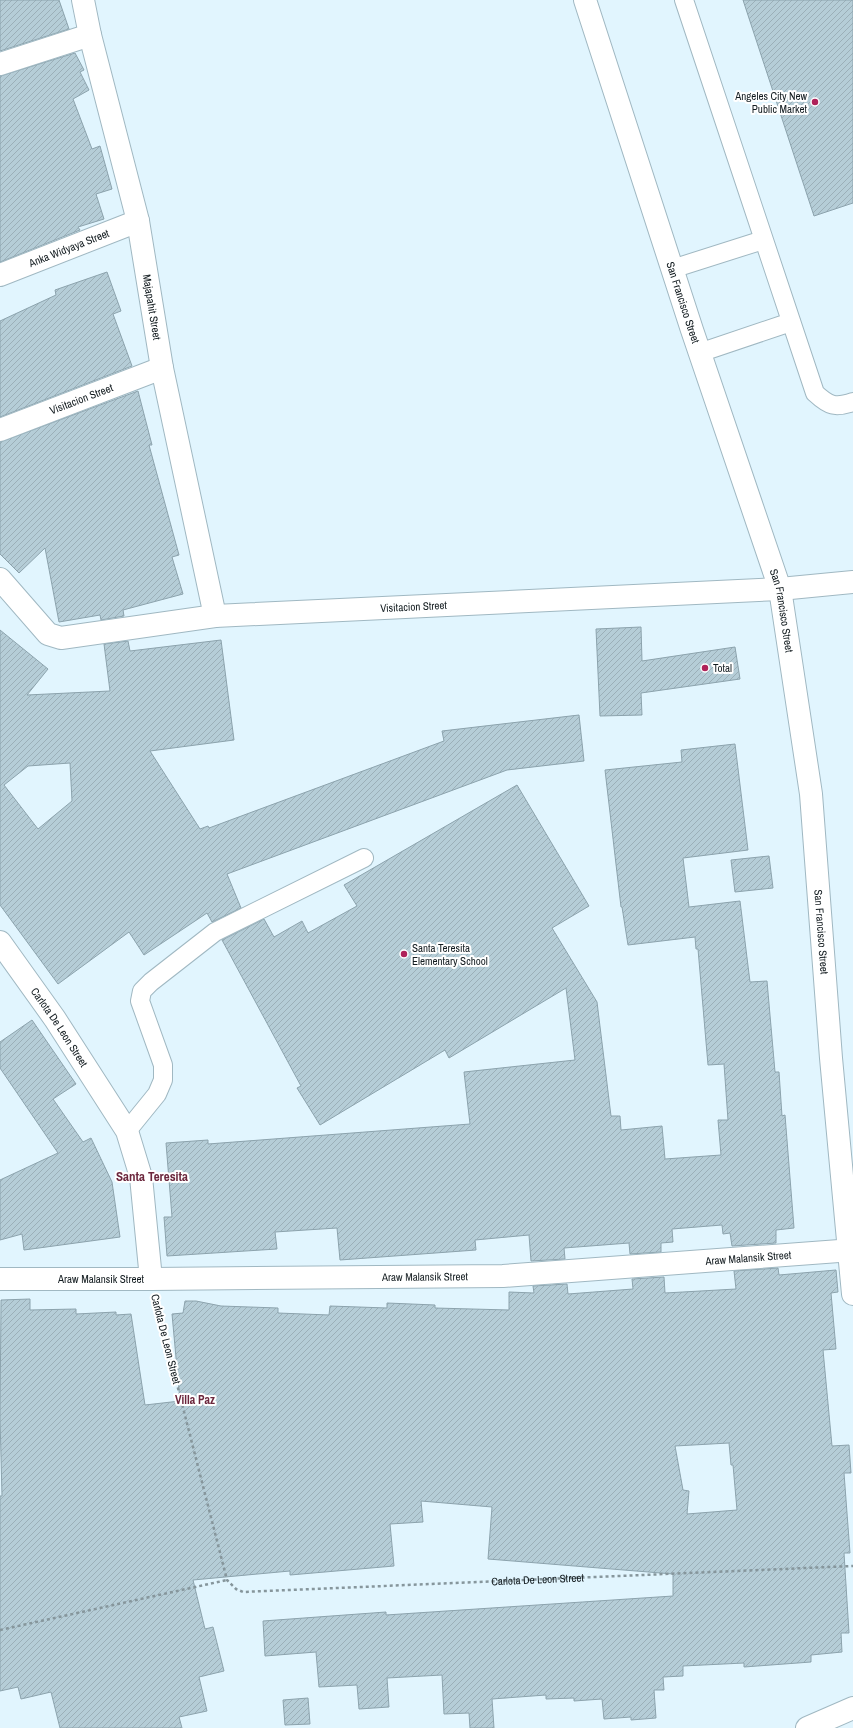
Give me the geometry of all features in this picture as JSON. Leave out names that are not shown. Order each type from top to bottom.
[{"type":"street","name":"Majapahit Street","points":[[83,0],[90,35],[138,221],[162,368],[214,616]]},
{"type":"street","name":"San Francisco Street","points":[[585,0],[699,353],[780,589],[811,794],[831,1058],[851,1250],[853,1294]]},
{"type":"street","points":[[0,64],[90,35]]},
{"type":"street","name":"Anka Widyaya Street","points":[[0,275],[138,221]]},
{"type":"street","name":"Visitacion Street","points":[[0,430],[162,368]]},
{"type":"street","name":"Visitacion Street","points":[[0,579],[48,634],[61,638],[214,616],[780,589],[853,582]]},
{"type":"street","name":"Carlota De Leon Street","points":[[0,942],[55,1019],[127,1131],[142,1177],[151,1279]]},
{"type":"street","name":"Araw Malansik Street","points":[[0,1279],[503,1276],[851,1250]]},
{"type":"street","points":[[807,1728],[853,1708]]},
{"type":"lane","points":[[684,0],[815,393],[826,403],[840,406],[853,402]]},
{"type":"lane","points":[[672,269],[764,240]]},
{"type":"lane","points":[[699,353],[791,322]]},
{"type":"lane","points":[[127,1131],[156,1094],[163,1080],[163,1066],[140,1001],[142,991],[151,982],[215,932],[364,858]]},
{"type":"path","name":"Carlota De Leon Street","points":[[151,1279],[227,1580],[236,1589],[243,1592],[248,1593],[853,1566]]},
{"type":"path","points":[[0,1630],[227,1580]]},
{"type":"building","points":[[0,0],[59,0],[69,29],[0,51]]},
{"type":"building","name":"Angeles City New Public Market","points":[[743,0],[853,0],[853,203],[814,216]]},
{"type":"building","points":[[75,53],[84,70],[80,72],[89,90],[73,99],[92,149],[100,146],[112,189],[96,194],[104,219],[78,227],[80,230],[0,262],[0,76]]},
{"type":"building","points":[[107,272],[121,311],[113,314],[132,366],[0,417],[0,321],[56,295],[55,290]]},
{"type":"building","points":[[138,391],[152,445],[149,445],[179,555],[172,557],[183,594],[123,610],[124,616],[101,620],[100,615],[59,622],[45,548],[19,573],[0,554],[0,442]]},
{"type":"building","points":[[641,627],[642,661],[735,647],[740,679],[641,693],[642,715],[600,716],[596,629]]},
{"type":"building","points":[[0,630],[48,669],[27,695],[110,691],[104,644],[128,641],[130,651],[221,640],[234,740],[150,751],[200,829],[208,826],[209,828],[444,741],[442,731],[579,715],[584,761],[507,770],[227,874],[241,908],[212,922],[207,913],[144,955],[129,932],[58,984],[0,905]],"holes":[[[70,763],[72,801],[38,829],[4,785],[28,766]]]},
{"type":"building","points":[[735,744],[748,850],[683,858],[689,907],[740,901],[750,982],[767,981],[775,1072],[779,1072],[782,1116],[785,1115],[794,1228],[776,1230],[776,1243],[732,1246],[730,1233],[723,1234],[722,1225],[672,1229],[673,1242],[661,1243],[661,1252],[630,1254],[629,1243],[564,1248],[565,1259],[531,1261],[529,1235],[475,1240],[476,1250],[340,1260],[337,1228],[275,1232],[277,1249],[167,1256],[164,1217],[172,1217],[166,1143],[208,1140],[208,1144],[470,1124],[464,1072],[575,1060],[566,988],[449,1058],[445,1050],[320,1125],[297,1088],[301,1086],[222,940],[264,919],[274,937],[302,921],[308,933],[357,906],[344,885],[517,785],[589,906],[552,928],[597,1002],[611,1116],[620,1116],[621,1130],[662,1126],[665,1159],[721,1155],[718,1120],[728,1120],[724,1064],[708,1065],[698,949],[696,949],[695,937],[628,945],[621,907],[605,770],[682,762],[681,750]]},
{"type":"building","points":[[769,856],[773,888],[735,892],[731,860]]},
{"type":"building","points":[[32,1020],[76,1084],[53,1099],[83,1142],[91,1138],[112,1182],[120,1237],[24,1250],[22,1234],[0,1240],[0,1180],[58,1153],[0,1068],[0,1042]]},
{"type":"building","points":[[778,1268],[779,1275],[836,1270],[838,1292],[831,1293],[836,1349],[823,1350],[832,1446],[849,1445],[851,1473],[844,1473],[850,1553],[844,1553],[849,1633],[841,1633],[842,1652],[811,1655],[811,1662],[744,1667],[744,1663],[683,1666],[683,1676],[663,1677],[664,1690],[654,1690],[656,1718],[631,1720],[631,1717],[604,1719],[602,1699],[574,1701],[574,1698],[546,1699],[546,1695],[492,1699],[494,1728],[470,1728],[469,1713],[444,1714],[442,1675],[387,1678],[389,1707],[359,1709],[357,1685],[319,1687],[316,1652],[265,1656],[263,1621],[386,1612],[386,1615],[673,1596],[673,1574],[488,1559],[492,1507],[421,1501],[423,1522],[390,1524],[394,1566],[290,1575],[290,1571],[193,1580],[205,1629],[213,1627],[224,1671],[199,1677],[207,1711],[179,1717],[182,1728],[60,1728],[51,1692],[21,1699],[18,1687],[0,1691],[0,1496],[2,1496],[0,1418],[1,1300],[30,1299],[30,1310],[76,1309],[76,1314],[116,1312],[116,1315],[131,1314],[145,1405],[180,1401],[172,1314],[183,1313],[185,1301],[196,1301],[221,1306],[278,1308],[278,1313],[329,1315],[330,1306],[387,1308],[387,1303],[435,1305],[435,1308],[509,1310],[509,1292],[534,1293],[533,1286],[567,1284],[568,1294],[633,1289],[632,1279],[664,1277],[665,1293],[736,1289],[734,1271]],"holes":[[[729,1443],[731,1465],[733,1465],[737,1510],[687,1514],[689,1491],[683,1490],[675,1446]]]},
{"type":"building","points":[[308,1698],[310,1724],[285,1725],[283,1700]]},
{"type":"place","name":"Angeles City New Public Market","points":[[815,102]]},
{"type":"place","name":"Total","points":[[705,668]]},
{"type":"place","name":"Santa Teresita Elementary School","points":[[404,954]]},
{"type":"district","name":"Santa Teresita","points":[[152,1176]]},
{"type":"district","name":"Villa Paz","points":[[195,1400]]}]
